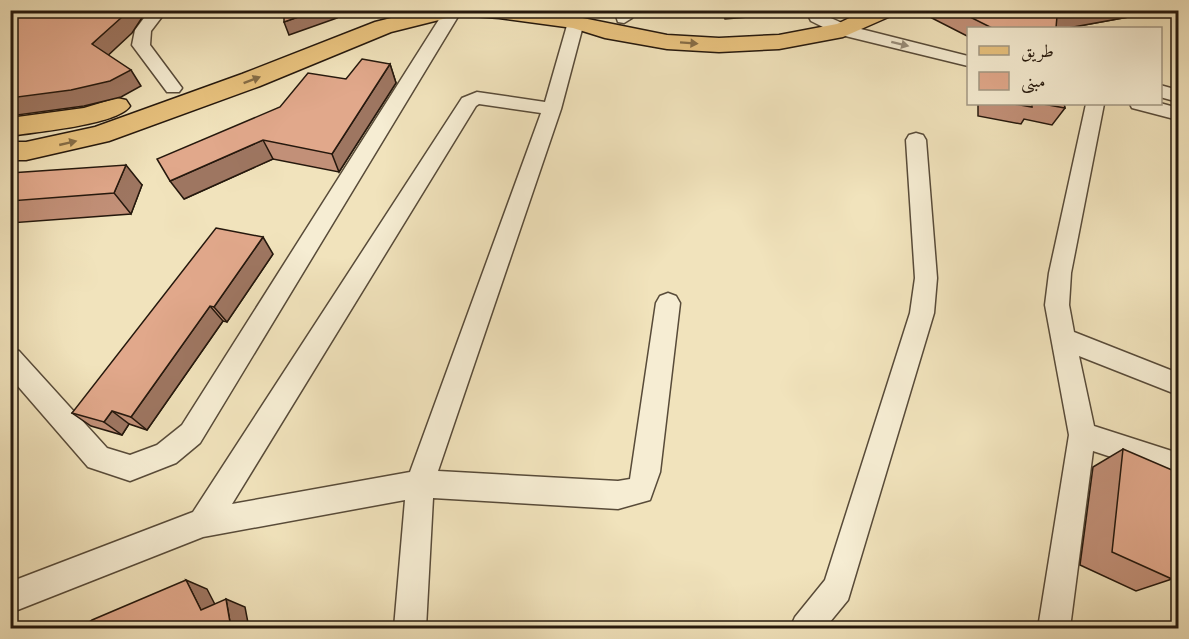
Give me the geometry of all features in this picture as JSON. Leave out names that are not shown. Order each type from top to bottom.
[{"type":"main road","points":[[10,127],[86,116],[172,88],[378,10]]},
{"type":"main road","points":[[10,151],[26,151],[100,135],[251,80],[383,27],[453,10]]},
{"type":"main road","points":[[465,10],[579,16],[623,14],[668,26],[715,28],[840,18],[885,10]]},
{"type":"main road","points":[[579,16],[605,31],[667,42],[719,45],[779,42],[840,18]]},
{"type":"street","points":[[159,10],[143,30],[141,45],[172,88]]},
{"type":"street","points":[[10,359],[98,458],[130,468],[166,454],[191,434],[453,10]]},
{"type":"street","points":[[410,628],[420,484],[552,109],[579,16]]},
{"type":"street","points":[[840,18],[967,46]]},
{"type":"street","points":[[840,18],[967,60]]},
{"type":"street","points":[[1162,91],[1179,96]]},
{"type":"street","points":[[203,523],[469,102],[477,98],[552,109]]},
{"type":"street","points":[[1054,628],[1082,435],[1057,305],[1060,273],[1095,105]]},
{"type":"street","points":[[1142,105],[1179,114]]},
{"type":"street","points":[[806,628],[837,589],[922,313],[926,278],[916,140]]},
{"type":"street","points":[[10,598],[203,523],[420,484],[618,495],[639,490],[646,472],[668,303]]},
{"type":"street","points":[[1064,339],[1179,384]]},
{"type":"street","points":[[1082,435],[1179,466]]},
{"type":"building","points":[[10,10],[127,10],[92,44],[131,70],[110,81],[71,90],[10,98]]},
{"type":"building","points":[[284,10],[318,10],[284,22]]},
{"type":"building","points":[[956,10],[1089,10],[1057,16],[1056,27],[990,27]]},
{"type":"building","points":[[362,59],[390,64],[332,154],[263,140],[170,181],[157,159],[280,107],[308,73],[346,79]]},
{"type":"building","points":[[1048,105],[1064,105],[1065,108]]},
{"type":"building","points":[[126,165],[114,193],[10,201],[10,173]]},
{"type":"building","points":[[216,228],[263,237],[214,307],[210,306],[131,417],[112,411],[104,422],[72,413]]},
{"type":"building","points":[[1123,449],[1179,473],[1172,579],[1112,552]]},
{"type":"building","points":[[186,580],[201,610],[226,599],[231,628],[81,628],[92,620]]}]
